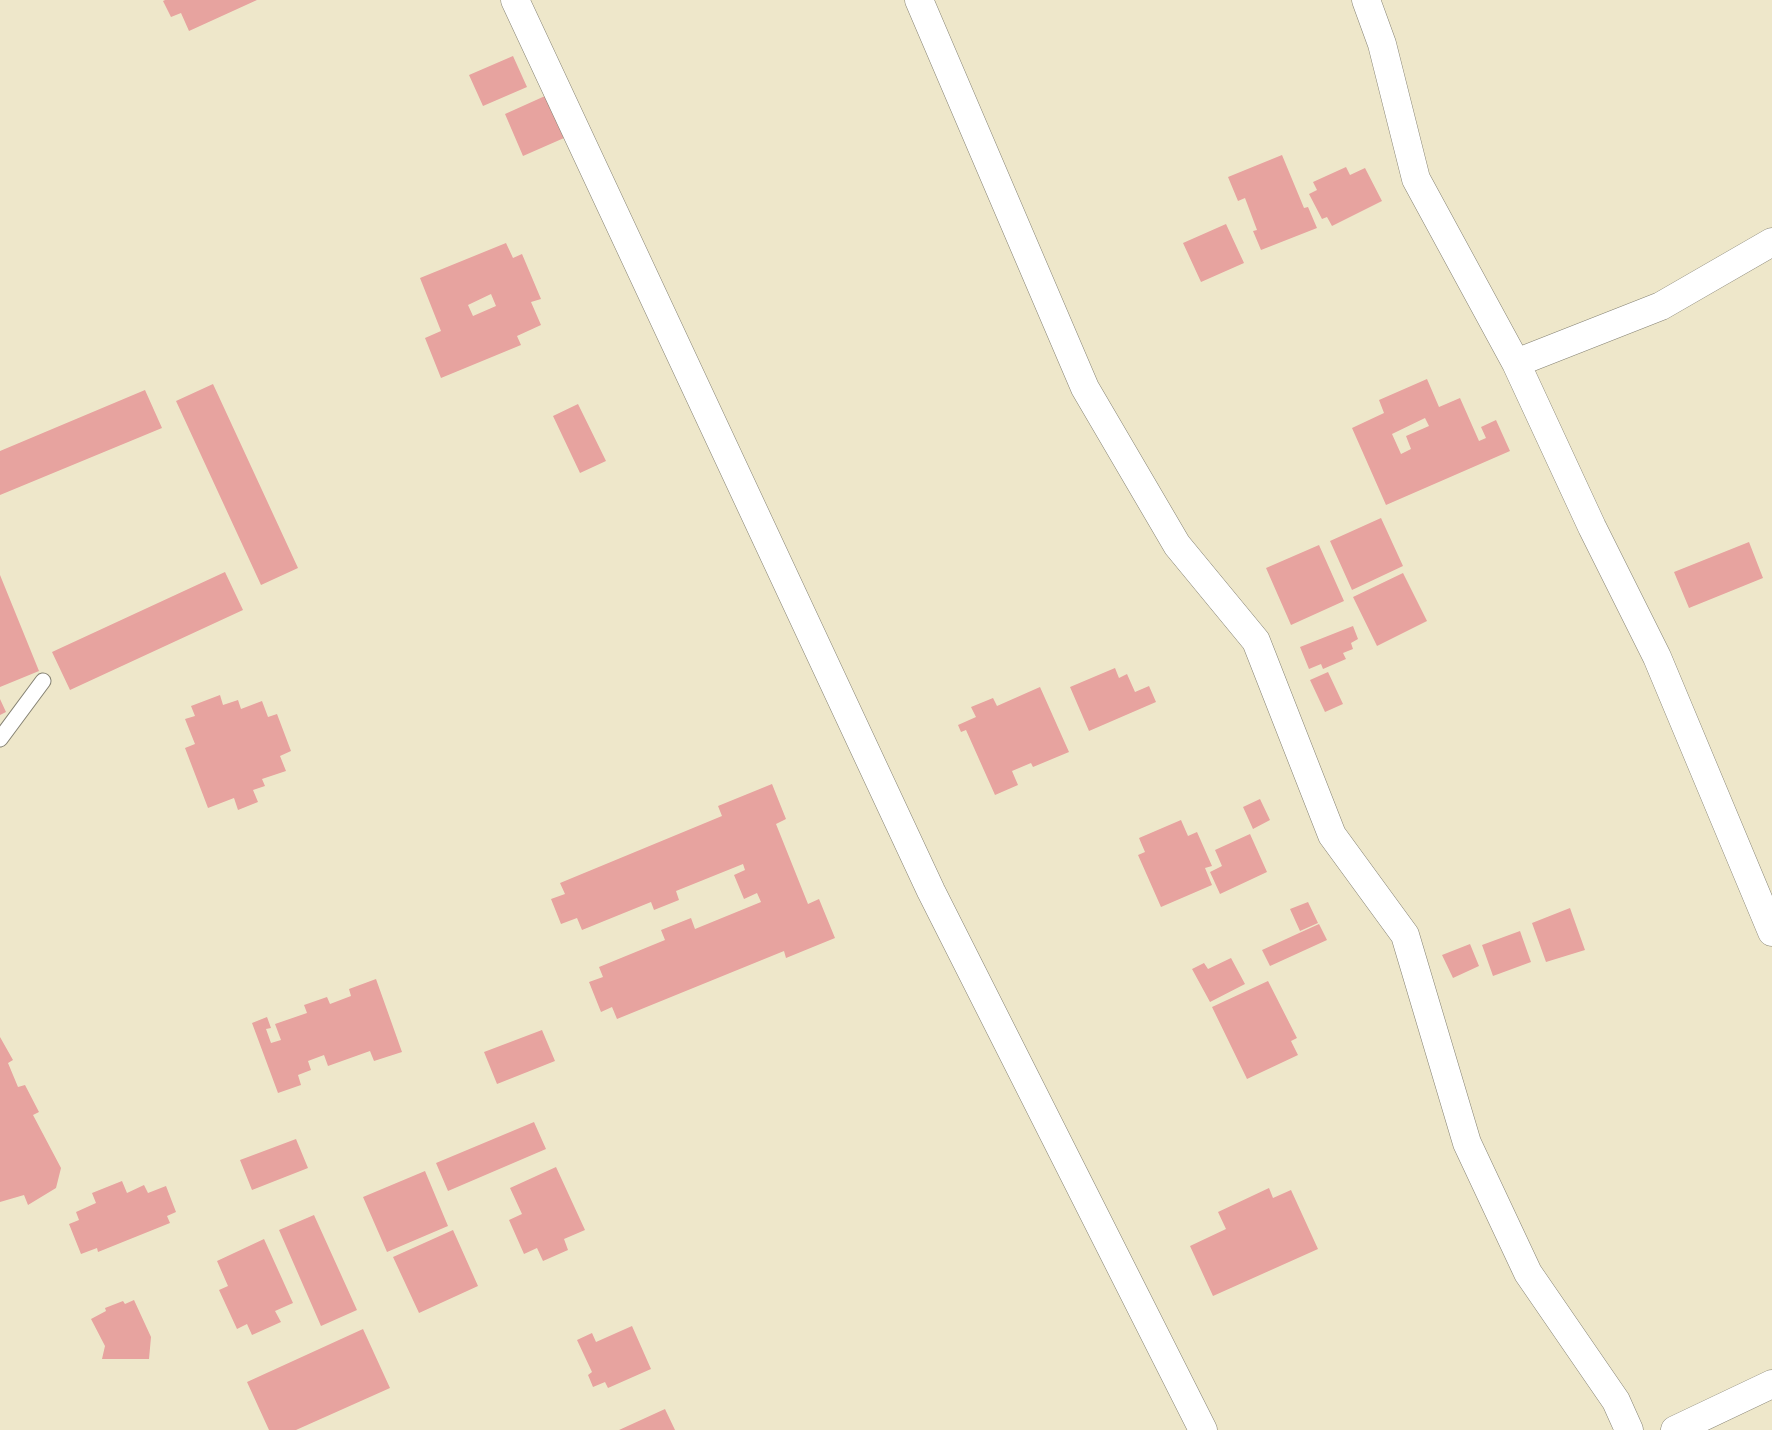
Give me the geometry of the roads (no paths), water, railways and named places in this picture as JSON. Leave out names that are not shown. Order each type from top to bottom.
[{"type":"street","points":[[515,0],[932,891],[1202,1430]]},
{"type":"street","points":[[919,0],[1085,388],[1177,545],[1256,642],[1332,835],[1405,935],[1467,1143],[1528,1273],[1616,1401],[1629,1430]]},
{"type":"street","points":[[1366,0],[1382,44],[1416,179],[1516,363],[1592,527],[1657,657],[1772,932]]},
{"type":"street","points":[[1516,363],[1661,306],[1772,242]]},
{"type":"street","points":[[1675,1430],[1772,1384]]},
{"type":"lane","points":[[0,739],[43,681]]}]
